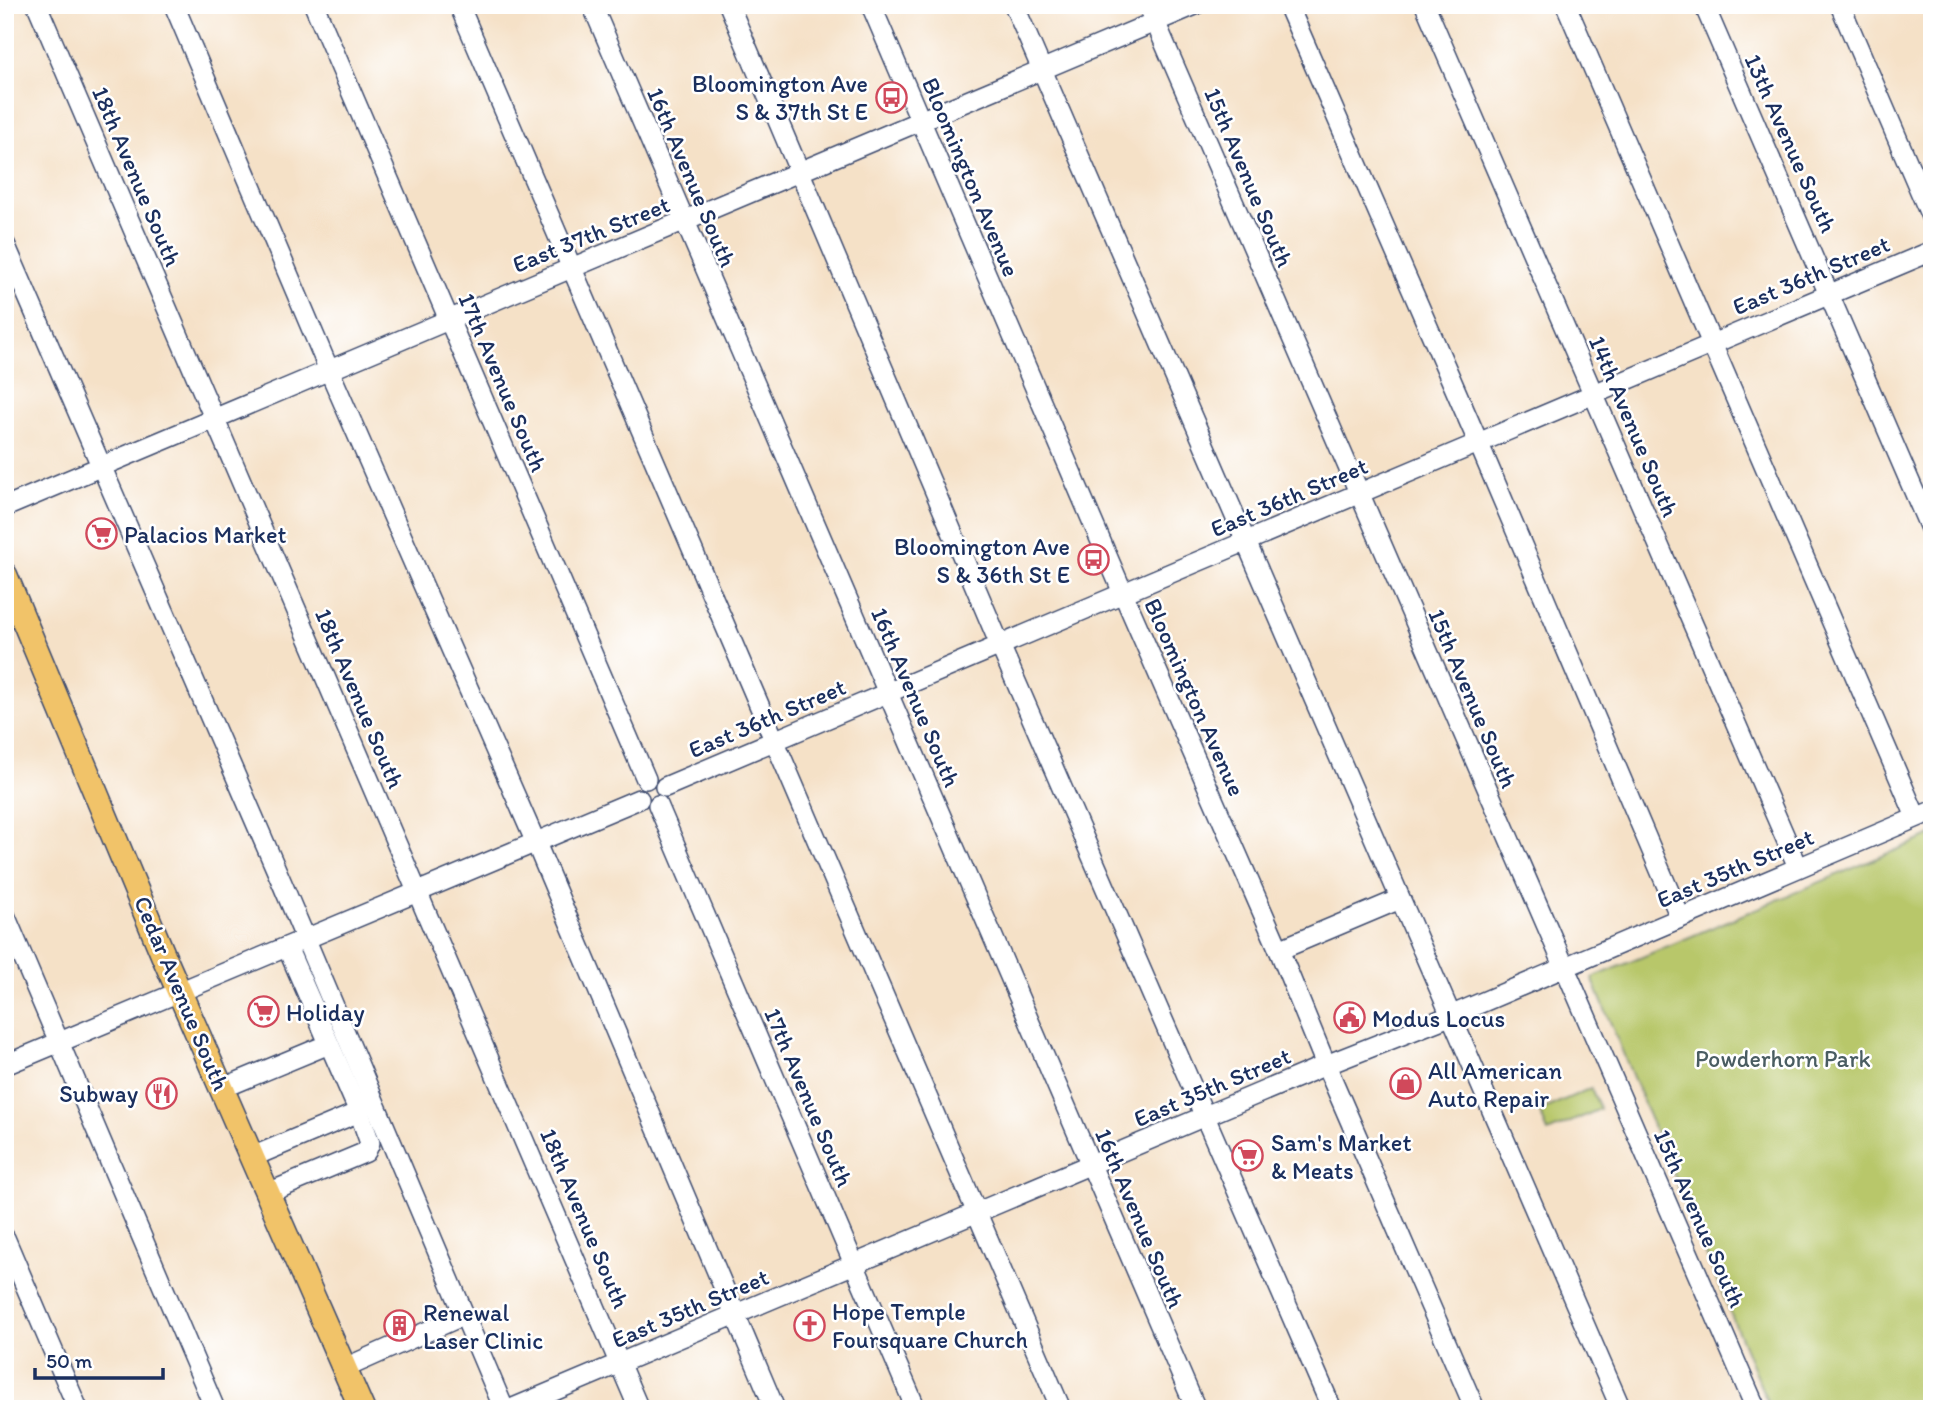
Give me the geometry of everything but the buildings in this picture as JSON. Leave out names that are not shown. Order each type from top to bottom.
[{"type":"main road","name":"Cedar Avenue South","points":[[5,575],[180,991],[362,1409]]},
{"type":"street","name":"18th Avenue South","points":[[37,5],[639,1409]]},
{"type":"street","points":[[174,5],[329,370],[536,844],[775,1409]]},
{"type":"street","name":"17th Avenue South","points":[[314,5],[646,779],[656,778],[654,797],[916,1409]]},
{"type":"street","points":[[459,5],[1060,1409]]},
{"type":"street","name":"16th Avenue South","points":[[592,5],[1196,1409]]},
{"type":"street","points":[[729,5],[1000,645],[1332,1409]]},
{"type":"street","name":"Bloomington Avenue","points":[[871,5],[1475,1409]]},
{"type":"street","points":[[1014,5],[1621,1409]]},
{"type":"street","name":"East 37th Street","points":[[5,507],[1042,70],[1151,14],[1195,5]]},
{"type":"street","points":[[1288,5],[1681,917]]},
{"type":"street","name":"14th Avenue South","points":[[1425,5],[1798,867]]},
{"type":"street","points":[[1566,5],[1712,344],[1924,814]]},
{"type":"street","name":"13th Avenue South","points":[[1704,5],[1932,533]]},
{"type":"street","points":[[1840,5],[1932,219]]},
{"type":"street","name":"15th Avenue South","points":[[1151,14],[1756,1409]]},
{"type":"street","points":[[5,244],[102,466],[296,943],[504,1409]]},
{"type":"street","name":"East 36th Street","points":[[5,1065],[654,797],[773,741],[1932,251]]},
{"type":"street","name":"East 35th Street","points":[[511,1409],[1326,1065],[1450,1016],[1924,814]]},
{"type":"street","points":[[1279,950],[1400,899]]},
{"type":"street","points":[[5,915],[215,1409]]},
{"type":"street","points":[[268,1192],[366,1152],[370,1143],[329,1044],[296,943]]},
{"type":"street","points":[[223,1088],[329,1044]]},
{"type":"street","points":[[252,1157],[359,1112]]},
{"type":"street","points":[[5,1238],[78,1409]]},
{"type":"street","points":[[345,1368],[464,1315]]},
{"type":"green space","name":"Powderhorn Park","points":[[1932,835],[1932,1409],[1770,1409],[1592,978]]},
{"type":"green space","points":[[1591,1088],[1600,1109],[1548,1132],[1539,1111]]},
{"type":"place","name":"Bloomington Ave S & 37th St E","points":[[891,97]]},
{"type":"place","name":"Palacios Market","points":[[101,534]]},
{"type":"place","name":"Bloomington Ave S & 36th St E","points":[[1093,560]]},
{"type":"place","name":"Holiday","points":[[263,1012]]},
{"type":"place","name":"Modus Locus","points":[[1349,1018]]},
{"type":"place","name":"All American Auto Repair","points":[[1405,1084]]},
{"type":"place","name":"Subway","points":[[161,1093]]},
{"type":"place","name":"Sam's Market & Meats","points":[[1248,1156]]},
{"type":"place","name":"Hope Temple Foursquare Church","points":[[809,1325]]},
{"type":"place","name":"Renewal Laser Clinic","points":[[400,1326]]}]
